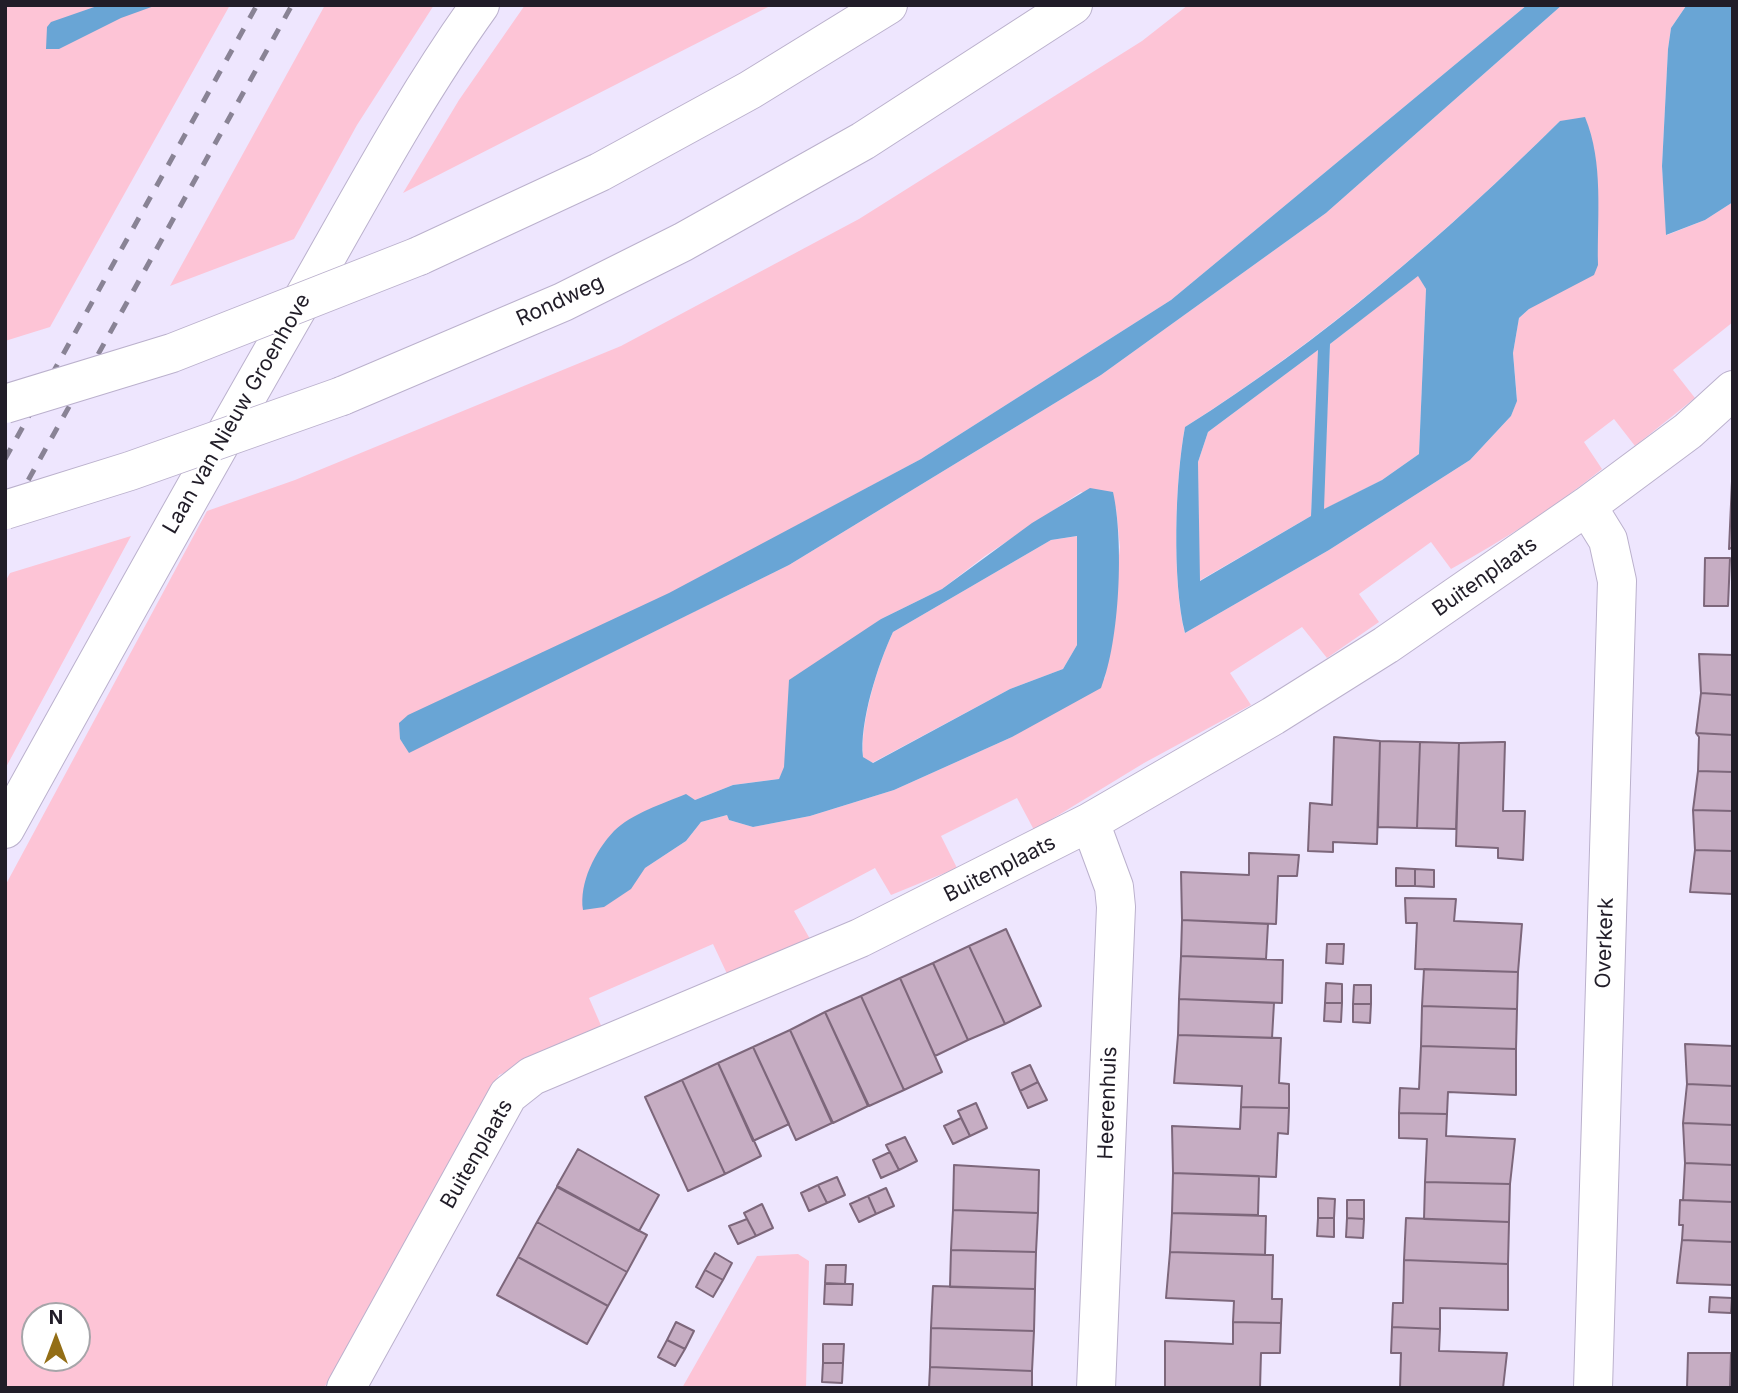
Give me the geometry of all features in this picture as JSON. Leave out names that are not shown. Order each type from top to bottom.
[{"type":"main road","name":"Laan van Nieuw Groenhove","points":[[5,829],[140,582],[299,305],[420,96],[480,5]]},
{"type":"main road","points":[[5,404],[172,352],[419,256],[600,172],[750,90],[888,5]]},
{"type":"main road","name":"Rondweg","points":[[5,510],[130,471],[342,396],[563,302],[682,242],[863,141],[1073,5]]},
{"type":"main road","name":"Buitenplaats","points":[[346,1388],[508,1095],[532,1076],[860,938],[1090,822],[1273,716],[1386,645],[1587,506],[1688,431],[1733,390]]},
{"type":"main road","name":"Overkerk","points":[[1587,506],[1608,540],[1617,581],[1593,1388]]},
{"type":"main road","name":"Heerenhuis","points":[[1090,822],[1114,887],[1116,908],[1096,1388]]},
{"type":"shaded area","points":[[5,5],[230,5],[50,327],[5,341]]},
{"type":"shaded area","points":[[325,5],[434,5],[357,125],[294,239],[170,286]]},
{"type":"shaded area","points":[[525,5],[772,5],[403,193],[459,100]]},
{"type":"shaded area","points":[[1188,5],[1527,5],[1171,300],[921,459],[400,739],[409,752],[789,565],[1101,375],[1326,213],[1562,5],[1704,5],[1686,6],[1671,28],[1662,166],[1667,235],[1705,220],[1733,202],[1733,322],[1673,370],[1695,398],[1635,446],[1614,419],[1584,442],[1602,469],[1566,497],[1451,569],[1431,542],[1359,594],[1379,622],[1327,658],[1302,627],[1230,673],[1251,705],[1144,763],[1034,830],[1017,798],[941,836],[957,868],[891,895],[875,868],[794,911],[810,939],[729,978],[713,944],[589,998],[603,1030],[499,1075],[324,1388],[5,1388],[5,886],[207,511],[295,480],[621,346],[859,219],[1142,41]],"holes":[[[1560,121],[1529,309],[1519,318],[1513,353],[1517,400],[1511,416],[1470,460],[1329,550],[1185,633],[1178,587],[1176,530],[1185,427],[1285,359],[1381,284],[1472,205]],[[1081,492],[1116,508],[1120,547],[1105,678],[1012,737],[894,790],[810,816],[753,827],[729,820],[727,815],[701,822],[686,841],[645,868],[695,800],[733,785],[779,779],[844,646],[881,619],[942,589],[985,556]]]},
{"type":"shaded area","points":[[1418,275],[1426,289],[1419,454],[1382,480],[1323,510],[1330,344]]},
{"type":"shaded area","points":[[1319,349],[1311,516],[1199,581],[1198,462],[1208,432]]},
{"type":"shaded area","points":[[131,536],[5,769],[5,582],[10,573]]},
{"type":"shaded area","points":[[1078,536],[1077,645],[1063,669],[1010,689],[872,763],[863,757],[864,727],[871,693],[893,632],[1051,540]]},
{"type":"shaded area","points":[[798,1254],[809,1261],[806,1388],[682,1388],[757,1256]]},
{"type":"water","points":[[100,5],[157,5],[121,18],[59,49],[46,49],[47,27],[51,22]]},
{"type":"water","points":[[1527,5],[1562,5],[1326,213],[1101,375],[789,565],[409,753],[400,739],[399,723],[408,715],[669,593],[921,459],[1171,300]]},
{"type":"water","points":[[1733,5],[1733,202],[1705,220],[1666,235],[1662,166],[1671,28],[1686,6]]},
{"type":"water","points":[[1585,117],[1591,135],[1597,171],[1598,265],[1594,275],[1529,309],[1519,318],[1513,353],[1517,401],[1511,416],[1470,460],[1329,550],[1185,633],[1178,586],[1176,530],[1185,427],[1285,359],[1381,284],[1472,205],[1560,121]],"holes":[[[1418,276],[1426,289],[1419,454],[1382,480],[1324,509],[1330,344]],[[1318,350],[1311,516],[1200,581],[1198,462],[1208,432]]]},
{"type":"water","points":[[1090,488],[1113,492],[1118,537],[1118,591],[1112,644],[1101,688],[1012,737],[894,790],[810,816],[753,827],[729,820],[727,815],[701,822],[686,841],[645,868],[631,889],[604,907],[583,910],[583,889],[595,858],[614,831],[629,819],[686,794],[695,800],[733,785],[779,779],[784,767],[789,680],[881,619],[942,589],[1032,523]],"holes":[[[1077,536],[1077,645],[1063,669],[1010,689],[873,763],[863,757],[864,728],[871,694],[893,632],[1051,540]]]},
{"type":"building","points":[[1733,459],[1733,547],[1729,549]]},
{"type":"building","points":[[1705,558],[1730,558],[1728,606],[1704,606]]},
{"type":"building","points":[[1699,654],[1733,655],[1733,695],[1701,693]]},
{"type":"building","points":[[1701,693],[1733,695],[1733,735],[1696,733]]},
{"type":"building","points":[[1696,733],[1733,735],[1733,772],[1698,771],[1699,737]]},
{"type":"building","points":[[1334,737],[1380,741],[1377,844],[1333,842],[1333,852],[1308,851],[1310,803],[1332,805]]},
{"type":"building","points":[[1380,741],[1420,742],[1417,828],[1378,827]]},
{"type":"building","points":[[1420,742],[1459,743],[1456,829],[1417,828]]},
{"type":"building","points":[[1505,742],[1503,811],[1525,811],[1523,860],[1498,858],[1498,848],[1456,846],[1459,743]]},
{"type":"building","points":[[1698,771],[1733,772],[1733,811],[1693,810]]},
{"type":"building","points":[[1693,810],[1733,811],[1733,851],[1695,850]]},
{"type":"building","points":[[1695,850],[1733,851],[1733,894],[1690,892]]},
{"type":"building","points":[[1249,853],[1299,855],[1297,876],[1278,876],[1276,924],[1182,920],[1181,872],[1249,875]]},
{"type":"building","points":[[1396,868],[1415,869],[1415,886],[1396,886]]},
{"type":"building","points":[[1415,869],[1434,870],[1434,887],[1415,886]]},
{"type":"building","points":[[1405,898],[1456,899],[1454,921],[1522,924],[1518,972],[1415,969],[1417,923],[1406,923]]},
{"type":"building","points":[[1182,920],[1268,924],[1266,959],[1181,956]]},
{"type":"building","points":[[1006,929],[1041,1006],[1005,1024],[969,946]]},
{"type":"building","points":[[1327,944],[1344,944],[1343,964],[1326,963]]},
{"type":"building","points":[[969,946],[1005,1024],[968,1040],[933,963]]},
{"type":"building","points":[[1181,956],[1283,960],[1282,1003],[1179,999]]},
{"type":"building","points":[[933,963],[968,1040],[935,1056],[900,978]]},
{"type":"building","points":[[1424,969],[1518,972],[1517,1009],[1422,1006]]},
{"type":"building","points":[[900,978],[942,1072],[904,1090],[861,996]]},
{"type":"building","points":[[1326,983],[1342,984],[1342,1003],[1325,1003]]},
{"type":"building","points":[[1354,985],[1371,985],[1371,1004],[1353,1004]]},
{"type":"building","points":[[861,996],[904,1090],[869,1106],[825,1012]]},
{"type":"building","points":[[1179,999],[1274,1003],[1272,1038],[1178,1035]]},
{"type":"building","points":[[1325,1003],[1342,1003],[1341,1022],[1324,1021]]},
{"type":"building","points":[[1353,1004],[1371,1004],[1370,1023],[1353,1022]]},
{"type":"building","points":[[1422,1006],[1517,1009],[1516,1049],[1421,1046]]},
{"type":"building","points":[[825,1012],[868,1106],[833,1123],[790,1030]]},
{"type":"building","points":[[790,1030],[832,1123],[796,1140],[753,1047]]},
{"type":"building","points":[[1178,1035],[1281,1038],[1279,1083],[1289,1084],[1289,1108],[1241,1107],[1242,1086],[1174,1083]]},
{"type":"building","points":[[1685,1044],[1733,1046],[1733,1086],[1687,1084]]},
{"type":"building","points":[[1421,1046],[1516,1049],[1516,1095],[1448,1092],[1447,1114],[1399,1113],[1400,1088],[1419,1089]]},
{"type":"building","points":[[753,1047],[789,1124],[753,1141],[718,1063]]},
{"type":"building","points":[[718,1063],[761,1156],[725,1174],[682,1080]]},
{"type":"building","points":[[1030,1065],[1038,1082],[1020,1091],[1012,1073]]},
{"type":"building","points":[[682,1080],[725,1174],[688,1191],[645,1097]]},
{"type":"building","points":[[1038,1082],[1047,1100],[1028,1108],[1020,1091]]},
{"type":"building","points":[[1687,1084],[1733,1086],[1733,1125],[1683,1123]]},
{"type":"building","points":[[976,1103],[987,1128],[970,1136],[958,1111]]},
{"type":"building","points":[[1241,1107],[1289,1108],[1288,1134],[1278,1133],[1276,1177],[1173,1173],[1172,1126],[1240,1129]]},
{"type":"building","points":[[1399,1113],[1447,1114],[1446,1136],[1515,1139],[1510,1184],[1425,1182],[1427,1139],[1399,1138]]},
{"type":"building","points":[[961,1118],[970,1136],[953,1144],[944,1126]]},
{"type":"building","points":[[1683,1123],[1733,1125],[1733,1165],[1685,1163]]},
{"type":"building","points":[[905,1137],[917,1161],[899,1170],[886,1145]]},
{"type":"building","points":[[578,1149],[659,1195],[639,1231],[557,1186]]},
{"type":"building","points":[[890,1152],[899,1170],[881,1178],[873,1160]]},
{"type":"building","points":[[1685,1163],[1733,1165],[1733,1202],[1683,1200]]},
{"type":"building","points":[[954,1165],[1039,1170],[1038,1213],[953,1210]]},
{"type":"building","points":[[1173,1173],[1259,1176],[1258,1215],[1172,1213]]},
{"type":"building","points":[[837,1177],[845,1195],[827,1203],[818,1185]]},
{"type":"building","points":[[1425,1182],[1510,1184],[1509,1222],[1424,1219]]},
{"type":"building","points":[[818,1185],[827,1203],[809,1211],[801,1193]]},
{"type":"building","points":[[557,1187],[647,1235],[627,1272],[537,1222]]},
{"type":"building","points":[[886,1188],[894,1206],[876,1214],[868,1196]]},
{"type":"building","points":[[868,1196],[876,1214],[859,1222],[850,1204]]},
{"type":"building","points":[[1318,1198],[1335,1199],[1334,1218],[1318,1218]]},
{"type":"building","points":[[1347,1200],[1364,1200],[1364,1219],[1347,1218]]},
{"type":"building","points":[[1680,1200],[1733,1202],[1733,1242],[1682,1240],[1683,1225],[1679,1225]]},
{"type":"building","points":[[762,1204],[773,1228],[756,1236],[744,1213]]},
{"type":"building","points":[[953,1210],[1038,1213],[1036,1252],[951,1250]]},
{"type":"building","points":[[1172,1213],[1266,1216],[1265,1255],[1170,1252]]},
{"type":"building","points":[[1318,1218],[1334,1218],[1334,1237],[1317,1236]]},
{"type":"building","points":[[1347,1218],[1364,1219],[1363,1238],[1346,1237]]},
{"type":"building","points":[[1406,1218],[1509,1222],[1508,1264],[1404,1260]]},
{"type":"building","points":[[747,1219],[756,1236],[738,1244],[729,1226]]},
{"type":"building","points":[[537,1222],[627,1272],[608,1306],[518,1257]]},
{"type":"building","points":[[1682,1240],[1733,1242],[1733,1285],[1677,1283]]},
{"type":"building","points":[[951,1250],[1036,1252],[1035,1289],[950,1287]]},
{"type":"building","points":[[1170,1252],[1273,1255],[1272,1299],[1282,1299],[1281,1323],[1233,1322],[1234,1301],[1166,1298]]},
{"type":"building","points":[[715,1253],[732,1263],[723,1280],[705,1270]]},
{"type":"building","points":[[518,1257],[608,1306],[587,1344],[497,1295]]},
{"type":"building","points":[[1404,1260],[1508,1264],[1508,1310],[1440,1308],[1440,1329],[1392,1327],[1393,1303],[1403,1303]]},
{"type":"building","points":[[826,1265],[846,1265],[845,1284],[825,1283]]},
{"type":"building","points":[[705,1270],[723,1280],[713,1297],[696,1287]]},
{"type":"building","points":[[825,1284],[853,1284],[852,1305],[824,1304]]},
{"type":"building","points":[[933,1286],[1035,1289],[1034,1331],[931,1328]]},
{"type":"building","points":[[1710,1297],[1732,1298],[1731,1313],[1709,1312]]},
{"type":"building","points":[[676,1322],[694,1331],[685,1349],[667,1340]]},
{"type":"building","points":[[1233,1322],[1281,1323],[1280,1353],[1261,1353],[1260,1388],[1165,1388],[1165,1341],[1233,1344]]},
{"type":"building","points":[[1392,1327],[1440,1329],[1439,1351],[1507,1353],[1503,1388],[1400,1388],[1401,1353],[1391,1353]]},
{"type":"building","points":[[931,1328],[1034,1331],[1032,1371],[930,1367]]},
{"type":"building","points":[[667,1340],[685,1349],[675,1366],[658,1357]]},
{"type":"building","points":[[823,1344],[844,1344],[843,1363],[823,1363]]},
{"type":"building","points":[[1688,1353],[1731,1353],[1730,1388],[1687,1388]]},
{"type":"building","points":[[1733,1353],[1733,1388],[1730,1388]]},
{"type":"building","points":[[823,1363],[843,1363],[842,1383],[822,1382]]},
{"type":"building","points":[[930,1367],[1032,1371],[1032,1388],[929,1388]]},
{"type":"railway","points":[[5,459],[257,5]]},
{"type":"railway","points":[[5,522],[292,5]]}]
